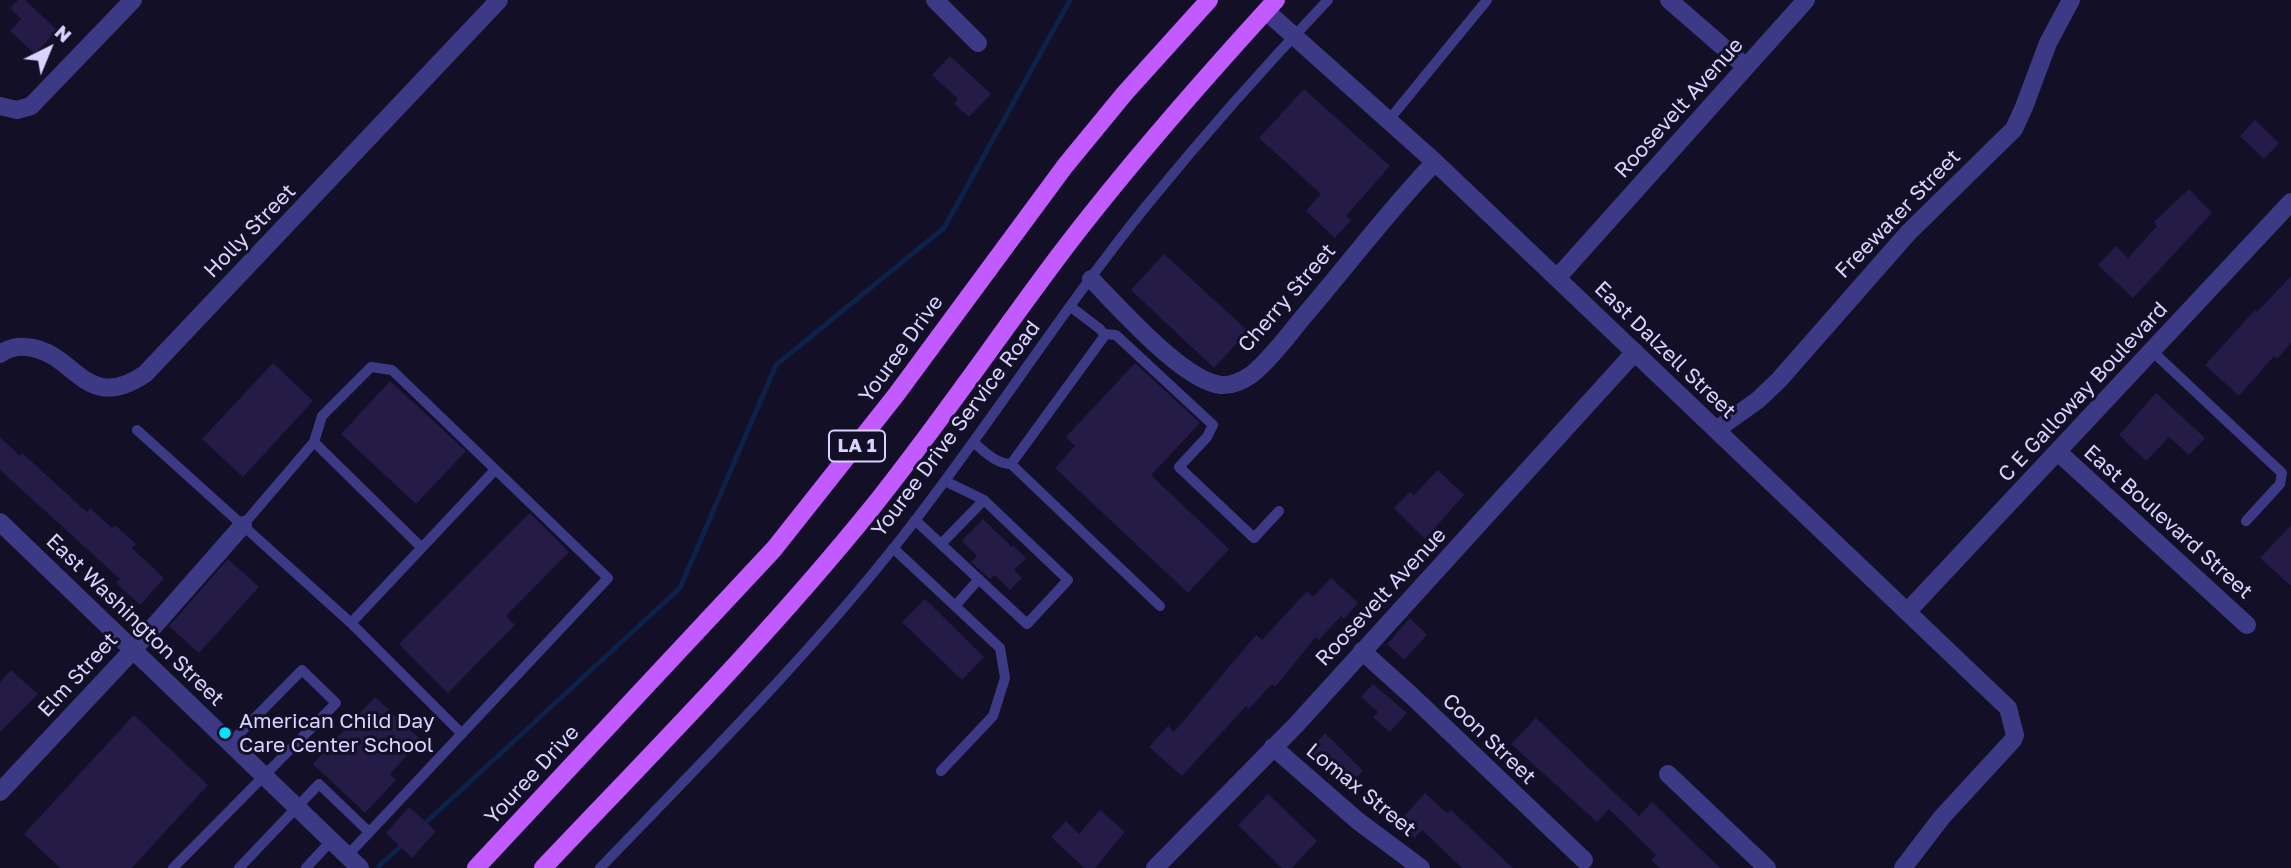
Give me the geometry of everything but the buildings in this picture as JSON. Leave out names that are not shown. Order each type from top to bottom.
[{"type":"main road","name":"Youree Drive","points":[[476,868],[774,549],[889,405],[1065,166],[1125,93],[1209,0]]},
{"type":"main road","name":"LA 1","points":[[544,868],[759,640],[811,581],[872,508],[937,423],[1115,183],[1266,4]]},
{"type":"street","points":[[0,106],[17,110],[31,106],[133,0]]},
{"type":"street","name":"Holly Street","points":[[0,354],[21,347],[39,348],[95,386],[122,386],[145,374],[499,0]]},
{"type":"street","points":[[935,0],[978,43]]},
{"type":"street","points":[[1669,0],[1746,66]]},
{"type":"street","name":"Roosevelt Avenue","points":[[1557,278],[1806,0]]},
{"type":"street","name":"Freewater Street","points":[[1716,430],[1759,400],[1779,380],[1908,233],[1944,195],[2008,136],[2024,107],[2048,43],[2071,0]]},
{"type":"street","name":"East Dalzell Street","points":[[1266,4],[1293,37],[1434,162],[2008,708],[2015,735],[2008,748],[1942,817],[1903,868]]},
{"type":"street","name":"Cherry Street","points":[[1091,279],[1184,368],[1207,381],[1221,385],[1241,381],[1254,373],[1278,347],[1404,194],[1434,162]]},
{"type":"street","name":"C E Galloway Boulevard","points":[[1907,612],[2291,202]]},
{"type":"street","name":"Roosevelt Avenue","points":[[1155,868],[1362,652],[1635,352]]},
{"type":"street","name":"East Boulevard Street","points":[[2058,453],[2247,625]]},
{"type":"street","name":"East Washington Street","points":[[0,522],[353,862]]},
{"type":"street","name":"Elm Street","points":[[0,792],[133,650],[243,525]]},
{"type":"street","name":"Coon Street","points":[[1362,652],[1584,860]]},
{"type":"street","name":"Lomax Street","points":[[1273,747],[1358,821],[1421,868]]},
{"type":"street","points":[[1668,774],[1767,868]]},
{"type":"lane","name":"Youree Drive Service Road","points":[[600,868],[784,675],[893,548],[1146,206],[1328,0]]},
{"type":"lane","points":[[1388,121],[1487,0]]},
{"type":"lane","points":[[1071,307],[1100,328],[1104,334]]},
{"type":"lane","points":[[1104,334],[1116,335],[1213,425],[1204,441],[1180,467],[1254,538],[1279,511]]},
{"type":"lane","points":[[1011,464],[1104,334]]},
{"type":"lane","points":[[2152,351],[2282,473],[2280,484],[2246,521]]},
{"type":"lane","points":[[243,525],[314,442],[323,416],[371,367],[392,370],[608,578],[369,832],[353,862]]},
{"type":"lane","points":[[137,430],[351,623],[462,734]]},
{"type":"lane","points":[[314,442],[421,547]]},
{"type":"lane","points":[[973,442],[994,459],[1003,464],[1011,464],[1160,606]]},
{"type":"lane","points":[[351,623],[494,471]]},
{"type":"lane","points":[[915,520],[1027,624],[1068,580],[984,500],[945,481]]},
{"type":"lane","points":[[941,544],[984,500]]},
{"type":"lane","points":[[893,548],[1000,648],[1005,678],[993,716],[941,771]]},
{"type":"lane","points":[[955,606],[979,579]]},
{"type":"lane","points":[[173,868],[337,704],[302,670],[230,743]]},
{"type":"lane","points":[[239,868],[319,784],[369,832]]},
{"type":"lane","points":[[306,868],[331,841]]},
{"type":"waterway","points":[[422,826],[680,588],[776,365],[944,228],[1070,0]]},
{"type":"waterway","points":[[379,866],[405,842]]},
{"type":"place","name":"American Child Day Care Center School","points":[[225,733]]}]
